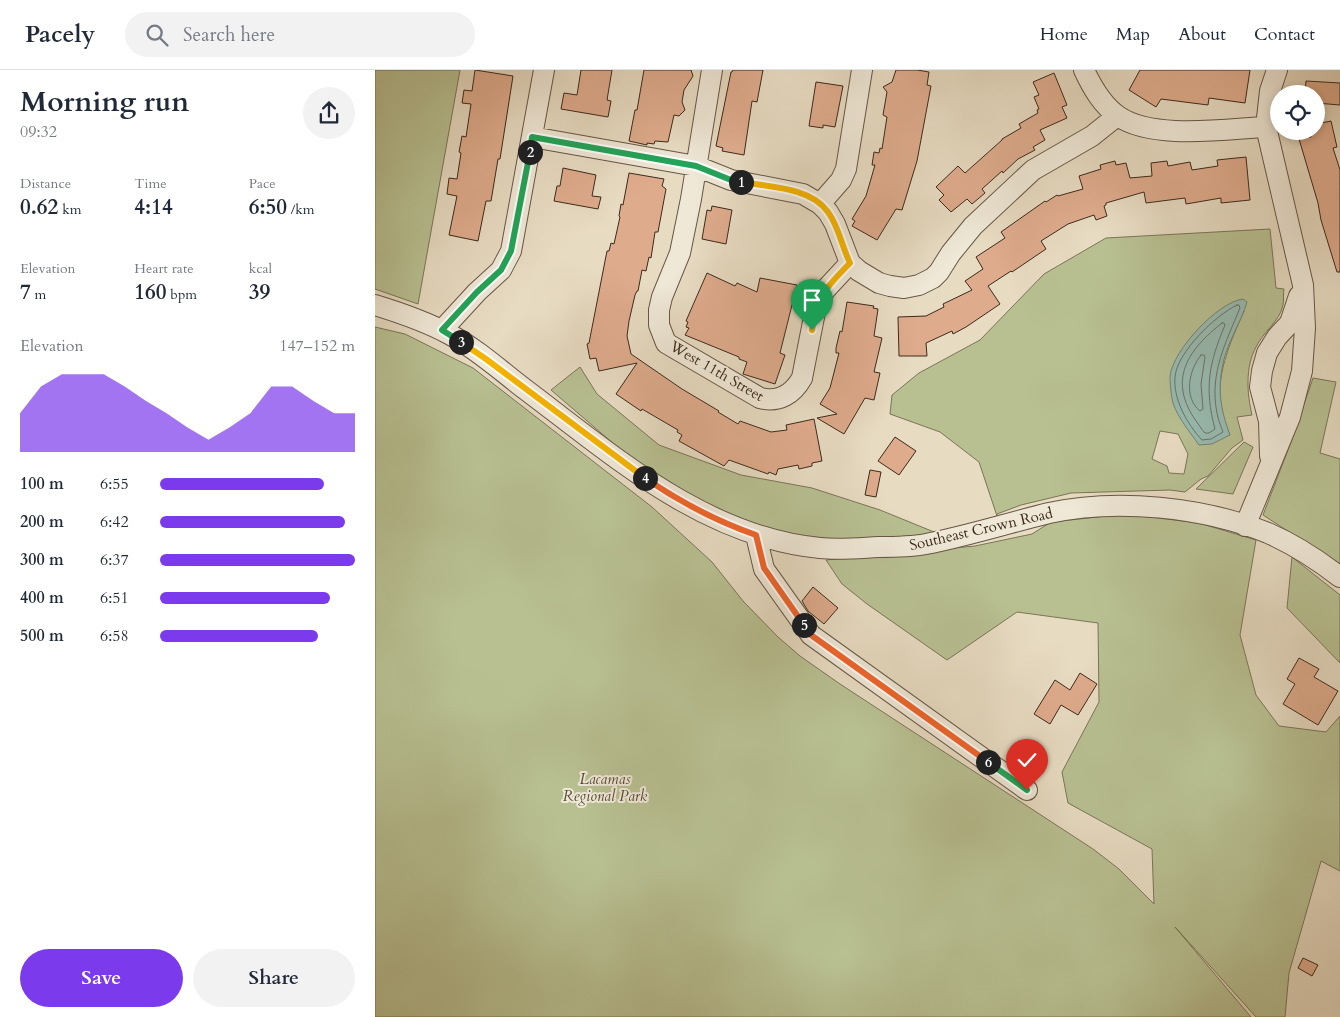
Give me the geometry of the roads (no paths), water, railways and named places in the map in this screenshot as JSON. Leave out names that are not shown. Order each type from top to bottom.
[{"type":"street","points":[[442,330],[477,292],[501,270],[511,251],[544,70]]},
{"type":"street","points":[[696,166],[713,70]]},
{"type":"street","points":[[820,204],[837,185],[845,169],[862,70]]},
{"type":"street","points":[[1084,70],[1100,97],[1117,116],[1145,127],[1172,131],[1266,127]]},
{"type":"street","points":[[1245,526],[1290,417],[1302,370],[1305,328],[1303,285],[1266,127],[1270,91],[1277,70]]},
{"type":"street","points":[[532,137],[696,166],[731,180],[803,194],[820,204],[828,212],[835,224],[850,263],[868,277],[890,286],[904,288],[925,283],[939,272],[951,253],[973,226],[1033,170],[1091,136],[1117,116]]},
{"type":"street","name":"West 11th Street","points":[[696,166],[680,253],[662,297],[659,325],[666,344],[760,398],[769,400],[786,396],[797,387],[802,378],[815,312],[819,301],[830,284],[850,263]]},
{"type":"street","points":[[1270,464],[1269,421],[1260,387],[1262,371],[1267,354],[1277,337],[1290,323],[1303,285]]},
{"type":"street","name":"Southeast Crown Road","points":[[375,306],[415,318],[442,330],[486,359],[664,492],[707,515],[756,535],[819,548],[901,547],[924,545],[1051,513],[1104,506],[1128,506],[1203,514],[1268,533],[1296,547],[1340,577]]},
{"type":"street","points":[[756,535],[764,568],[811,635],[1027,790]]},
{"type":"water","points":[[1243,299],[1247,302],[1226,352],[1220,389],[1222,407],[1230,435],[1212,444],[1199,445],[1181,419],[1173,403],[1170,376],[1173,365],[1179,353],[1198,329],[1221,309]]},
{"type":"park label","name":"Lacamas Regional Park","points":[[605,788]]}]
